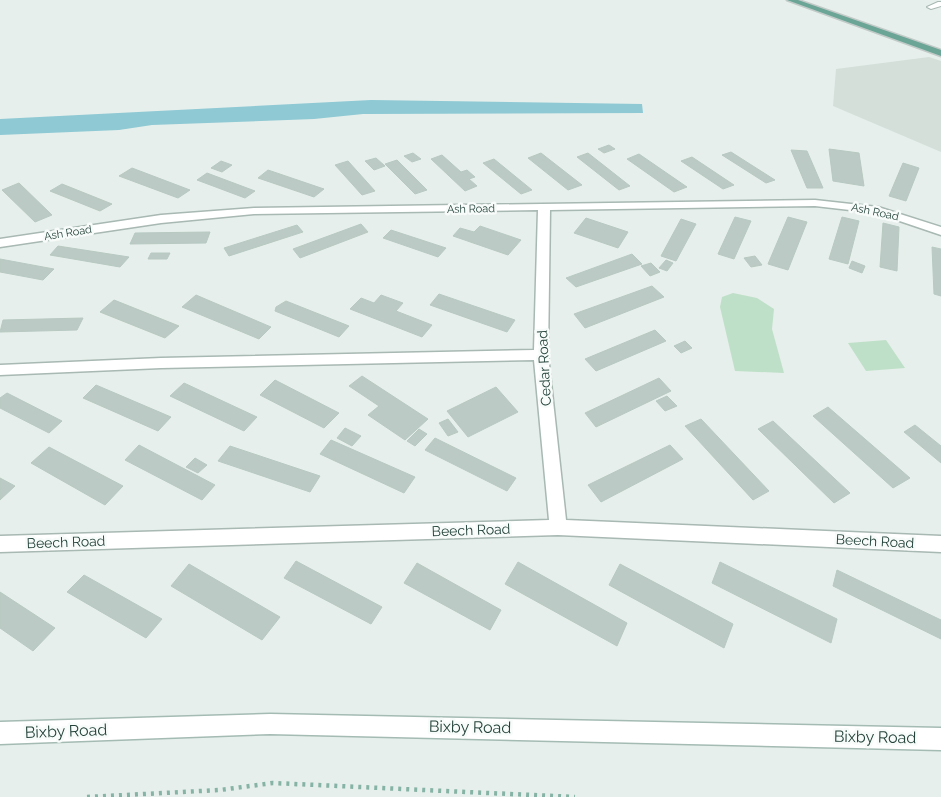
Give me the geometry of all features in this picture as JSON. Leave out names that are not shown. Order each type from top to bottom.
[{"type":"main road","points":[[790,0],[941,53]]},
{"type":"street","name":"Ash Road","points":[[0,243],[161,218],[254,210],[544,208],[815,203],[878,210],[941,231]]},
{"type":"street","name":"Cedar Road","points":[[544,208],[541,355],[558,527]]},
{"type":"street","points":[[0,370],[162,362],[541,355]]},
{"type":"street","name":"Beech Road","points":[[0,544],[558,527],[941,544]]},
{"type":"street","name":"Bixby Road","points":[[0,733],[270,724],[941,739]]},
{"type":"lane","points":[[931,7],[941,4]]},
{"type":"path","points":[[87,797],[220,790],[273,783],[575,797]]},
{"type":"shaded area","points":[[929,57],[941,61],[941,152],[833,106],[836,69]]},
{"type":"green space","points":[[733,293],[757,298],[774,309],[772,329],[784,373],[735,371],[720,307],[722,297]]},
{"type":"green space","points":[[886,340],[905,368],[866,371],[848,343]]},
{"type":"water","points":[[371,100],[642,104],[643,113],[363,114],[314,119],[152,125],[119,130],[0,135],[0,119]]},
{"type":"building","points":[[609,145],[615,149],[604,153],[598,149]]},
{"type":"building","points":[[829,149],[859,153],[864,186],[833,181]]},
{"type":"building","points":[[791,150],[807,151],[823,188],[807,188]]},
{"type":"building","points":[[731,152],[775,180],[766,183],[722,155]]},
{"type":"building","points":[[413,153],[421,159],[412,162],[404,156]]},
{"type":"building","points":[[541,153],[582,185],[568,190],[528,158]]},
{"type":"building","points":[[588,153],[630,186],[619,190],[577,157]]},
{"type":"building","points":[[639,154],[687,187],[674,192],[627,159]]},
{"type":"building","points":[[442,155],[461,172],[467,170],[475,177],[469,179],[477,186],[465,191],[431,159]]},
{"type":"building","points":[[692,157],[734,185],[723,189],[681,161]]},
{"type":"building","points":[[376,158],[385,166],[374,170],[365,161]]},
{"type":"building","points":[[494,159],[532,190],[521,194],[483,163]]},
{"type":"building","points":[[397,160],[427,190],[415,194],[385,164]]},
{"type":"building","points":[[221,161],[232,165],[222,172],[211,168]]},
{"type":"building","points":[[348,161],[375,191],[362,195],[335,165]]},
{"type":"building","points":[[903,163],[919,168],[906,201],[889,196]]},
{"type":"building","points":[[132,168],[190,190],[178,198],[119,176]]},
{"type":"building","points":[[268,170],[324,189],[314,197],[258,178]]},
{"type":"building","points":[[207,173],[255,191],[245,198],[197,180]]},
{"type":"building","points":[[19,183],[52,215],[35,222],[2,190]]},
{"type":"building","points":[[62,184],[112,204],[100,211],[50,191]]},
{"type":"building","points":[[735,217],[751,221],[734,259],[718,254]]},
{"type":"building","points":[[788,217],[807,222],[788,270],[768,264]]},
{"type":"building","points":[[842,217],[859,221],[848,264],[829,259]]},
{"type":"building","points":[[586,218],[628,232],[618,248],[574,233]]},
{"type":"building","points":[[681,219],[696,224],[676,261],[661,256]]},
{"type":"building","points":[[883,223],[899,227],[897,271],[880,267]]},
{"type":"building","points":[[361,224],[368,232],[300,258],[293,249]]},
{"type":"building","points":[[297,225],[303,232],[229,256],[224,248]]},
{"type":"building","points":[[480,226],[521,240],[508,255],[453,236],[460,228],[474,232]]},
{"type":"building","points":[[391,230],[446,248],[438,257],[383,238]]},
{"type":"building","points":[[210,232],[206,243],[130,244],[135,233]]},
{"type":"building","points":[[58,246],[129,257],[120,267],[50,255]]},
{"type":"building","points":[[932,247],[941,249],[941,296],[934,294]]},
{"type":"building","points":[[151,253],[170,253],[167,259],[148,259]]},
{"type":"building","points":[[632,254],[642,264],[576,287],[566,278]]},
{"type":"building","points":[[755,256],[762,265],[751,267],[744,258]]},
{"type":"building","points":[[0,259],[54,269],[43,280],[0,272]]},
{"type":"building","points":[[666,260],[673,263],[667,271],[659,268]]},
{"type":"building","points":[[852,261],[865,266],[862,273],[849,268]]},
{"type":"building","points":[[651,263],[660,272],[650,276],[641,266]]},
{"type":"building","points":[[652,286],[664,297],[585,328],[574,314]]},
{"type":"building","points":[[439,294],[515,320],[507,332],[430,305]]},
{"type":"building","points":[[196,295],[271,327],[259,339],[182,307]]},
{"type":"building","points":[[381,295],[403,303],[396,311],[432,325],[422,337],[350,309],[361,298],[374,303]]},
{"type":"building","points":[[114,300],[179,326],[165,338],[100,312]]},
{"type":"building","points":[[286,301],[349,326],[339,337],[275,311],[276,307]]},
{"type":"building","points":[[83,318],[77,330],[0,332],[3,320]]},
{"type":"building","points":[[655,330],[666,341],[596,371],[585,359]]},
{"type":"building","points":[[685,341],[692,348],[681,353],[674,346]]},
{"type":"building","points":[[362,376],[428,419],[405,440],[368,415],[379,406],[349,386]]},
{"type":"building","points":[[659,378],[671,391],[596,427],[585,413]]},
{"type":"building","points":[[275,380],[339,413],[324,428],[260,395]]},
{"type":"building","points":[[184,383],[257,417],[244,431],[170,396]]},
{"type":"building","points":[[96,385],[171,417],[158,431],[83,398]]},
{"type":"building","points":[[496,387],[518,412],[468,437],[447,411]]},
{"type":"building","points":[[7,393],[62,421],[49,433],[0,408],[0,398]]},
{"type":"building","points":[[667,396],[677,406],[665,411],[656,401]]},
{"type":"building","points":[[828,407],[910,478],[893,488],[813,416]]},
{"type":"building","points":[[448,419],[458,432],[448,436],[439,423]]},
{"type":"building","points":[[701,419],[769,491],[753,500],[685,426]]},
{"type":"building","points":[[773,421],[850,493],[834,503],[758,429]]},
{"type":"building","points":[[915,425],[941,446],[941,463],[904,432]]},
{"type":"building","points":[[345,428],[361,436],[352,446],[337,438]]},
{"type":"building","points":[[419,429],[427,434],[415,446],[407,441]]},
{"type":"building","points":[[435,438],[516,478],[507,491],[425,450]]},
{"type":"building","points":[[331,440],[415,477],[404,493],[320,454]]},
{"type":"building","points":[[139,445],[215,485],[202,500],[125,460]]},
{"type":"building","points":[[670,445],[683,459],[601,502],[588,485]]},
{"type":"building","points":[[230,446],[320,476],[310,492],[218,461]]},
{"type":"building","points":[[49,447],[123,486],[105,505],[31,463]]},
{"type":"building","points":[[195,458],[207,465],[198,473],[186,467]]},
{"type":"building","points":[[0,478],[15,486],[0,500]]},
{"type":"building","points":[[296,561],[382,607],[371,624],[284,578]]},
{"type":"building","points":[[518,562],[627,623],[617,646],[505,584]]},
{"type":"building","points":[[720,562],[837,619],[831,643],[712,583]]},
{"type":"building","points":[[417,563],[501,610],[490,630],[404,583]]},
{"type":"building","points":[[189,564],[280,617],[262,640],[171,586]]},
{"type":"building","points":[[620,564],[733,624],[724,648],[609,585]]},
{"type":"building","points":[[837,570],[941,620],[941,639],[833,586]]},
{"type":"building","points":[[84,575],[162,619],[146,638],[67,592]]},
{"type":"building","points":[[0,592],[55,628],[33,651],[0,628]]}]
